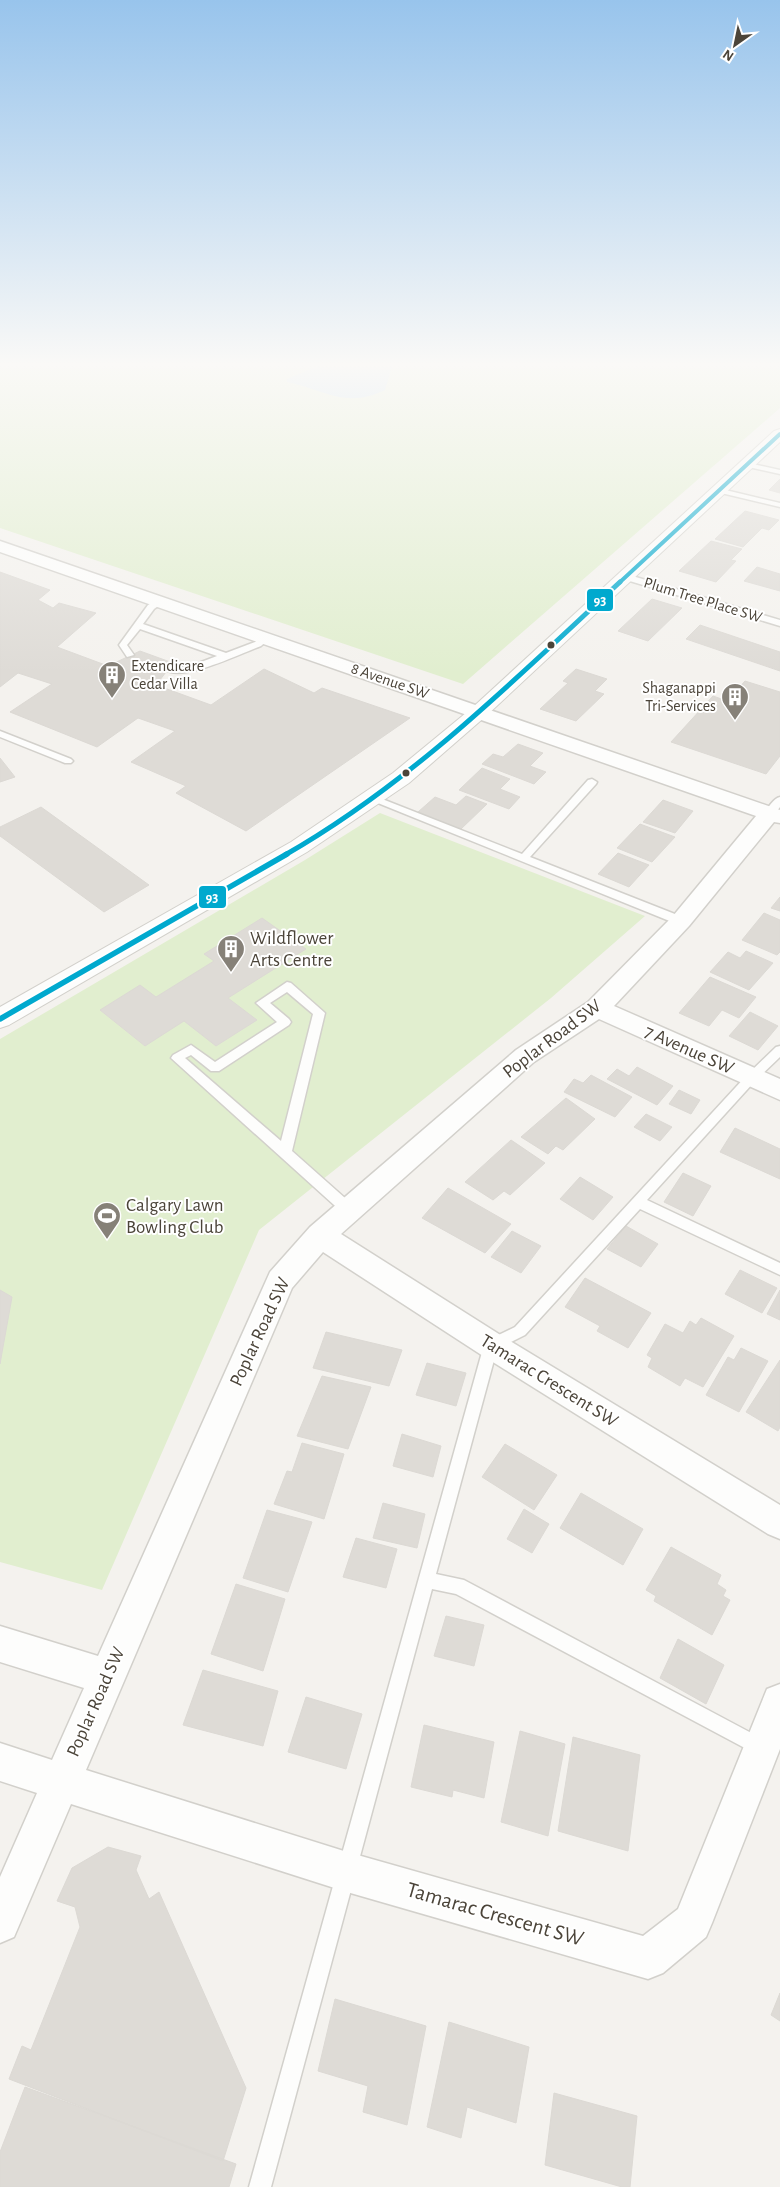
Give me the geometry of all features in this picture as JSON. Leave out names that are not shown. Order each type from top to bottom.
[{"type":"street","points":[[0,1019],[299,846],[373,799],[479,712],[742,469]]},
{"type":"street","name":"8 Avenue SW","points":[[0,546],[479,712],[777,810]]},
{"type":"street","name":"Poplar Road SW","points":[[0,1923],[280,1281],[320,1235],[525,1056],[597,1008],[681,921],[777,810]]},
{"type":"street","name":"7 Avenue SW","points":[[597,1008],[780,1090]]},
{"type":"street","name":"Tamarac Crescent SW","points":[[320,1235],[491,1345],[780,1523]]},
{"type":"street","points":[[0,1644],[106,1677]]},
{"type":"street","name":"Tamarac Crescent SW","points":[[0,1762],[347,1872],[648,1958],[692,1923],[780,1702]]},
{"type":"lane","points":[[720,490],[780,505]]},
{"type":"lane","name":"Plum Tree Place SW","points":[[626,577],[780,623]]},
{"type":"lane","points":[[130,655],[123,645],[151,607],[161,601]]},
{"type":"lane","points":[[138,625],[225,656]]},
{"type":"lane","points":[[169,670],[190,670],[258,644],[266,638]]},
{"type":"lane","points":[[0,734],[68,762]]},
{"type":"lane","points":[[524,858],[592,782]]},
{"type":"lane","points":[[373,799],[681,921]]},
{"type":"lane","points":[[285,1152],[319,1013],[287,986],[262,1003],[285,1022],[215,1068],[191,1049],[177,1058],[349,1210]]},
{"type":"lane","points":[[260,2187],[491,1345],[520,1331],[751,1078],[780,1050]]},
{"type":"lane","points":[[638,1202],[780,1269]]},
{"type":"lane","points":[[427,1580],[458,1586],[762,1748]]},
{"type":"green space","points":[[0,469],[710,469],[463,684],[0,528]]},
{"type":"green space","points":[[380,813],[645,916],[551,998],[259,1230],[102,1590],[0,1562],[0,1039],[305,860]]},
{"type":"building","points":[[780,479],[780,493],[769,490]]},
{"type":"building","points":[[745,511],[779,520],[769,530],[762,528],[743,547],[715,539]]},
{"type":"building","points":[[711,541],[742,549],[731,560],[736,561],[716,582],[679,571]]},
{"type":"building","points":[[757,567],[780,574],[780,591],[744,581]]},
{"type":"building","name":"Extendicare Cedar Villa","points":[[0,572],[50,590],[38,600],[53,608],[59,603],[96,613],[57,647],[108,666],[140,651],[173,663],[156,685],[211,705],[264,669],[314,693],[322,688],[410,718],[246,831],[176,793],[186,786],[131,762],[175,731],[138,718],[97,747],[10,712],[52,684],[18,673],[0,687]]},
{"type":"building","points":[[652,599],[682,608],[648,641],[618,631]]},
{"type":"building","points":[[700,625],[780,652],[780,671],[686,639]]},
{"type":"building","points":[[576,669],[607,679],[595,691],[604,694],[576,721],[540,709],[568,683],[563,681]]},
{"type":"building","name":"Shaganappi Tri-Services","points":[[745,681],[780,692],[780,756],[766,774],[671,742],[713,696],[727,701]]},
{"type":"building","points":[[518,744],[543,753],[530,766],[546,772],[534,784],[482,764],[493,754],[503,757]]},
{"type":"building","points":[[0,758],[15,777],[0,782]]},
{"type":"building","points":[[482,768],[510,779],[500,789],[520,797],[509,809],[459,790]]},
{"type":"building","points":[[466,796],[487,804],[461,829],[418,812],[435,797],[456,805]]},
{"type":"building","points":[[663,800],[693,811],[675,833],[643,822]]},
{"type":"building","points":[[41,807],[149,885],[104,912],[0,836],[0,827]]},
{"type":"building","points":[[640,824],[675,837],[652,862],[617,848]]},
{"type":"building","points":[[618,853],[649,865],[629,887],[598,874]]},
{"type":"building","points":[[780,897],[780,911],[771,908]]},
{"type":"building","points":[[764,913],[780,920],[780,952],[777,955],[742,940]]},
{"type":"building","name":"Wildflower Arts Centre","points":[[262,918],[306,949],[228,998],[257,1020],[216,1046],[184,1021],[145,1046],[100,1010],[140,985],[156,997],[214,961],[204,954]]},
{"type":"building","points":[[746,951],[773,963],[749,990],[710,972],[728,952],[740,958]]},
{"type":"building","points":[[710,977],[756,997],[739,1018],[722,1010],[709,1026],[679,1013]]},
{"type":"building","points":[[750,1012],[778,1026],[758,1050],[729,1036]]},
{"type":"building","points":[[637,1067],[673,1086],[657,1105],[607,1079],[617,1069],[629,1076]]},
{"type":"building","points":[[591,1075],[632,1097],[615,1117],[564,1092],[574,1079],[583,1083]]},
{"type":"building","points":[[679,1090],[700,1100],[691,1114],[669,1104]]},
{"type":"building","points":[[566,1098],[595,1119],[563,1150],[556,1146],[548,1154],[521,1137]]},
{"type":"building","points":[[646,1114],[672,1127],[660,1141],[634,1127]]},
{"type":"building","points":[[735,1128],[780,1149],[780,1179],[720,1152]]},
{"type":"building","points":[[511,1140],[545,1163],[510,1195],[504,1191],[493,1200],[465,1182]]},
{"type":"building","points":[[683,1173],[711,1186],[693,1216],[664,1202]]},
{"type":"building","points":[[580,1177],[613,1197],[593,1220],[560,1199]]},
{"type":"building","points":[[448,1188],[511,1224],[485,1253],[422,1218]]},
{"type":"building","points":[[626,1226],[658,1244],[641,1267],[607,1249]]},
{"type":"building","points":[[512,1231],[541,1246],[521,1273],[491,1257]]},
{"type":"building","points":[[740,1270],[777,1288],[762,1313],[725,1294]]},
{"type":"building","points":[[585,1278],[651,1313],[628,1348],[597,1331],[600,1326],[565,1307]]},
{"type":"building","points":[[0,1290],[12,1297],[0,1364]]},
{"type":"building","points":[[780,1290],[780,1320],[767,1314]]},
{"type":"building","points":[[701,1318],[734,1336],[703,1387],[685,1378],[680,1386],[648,1367],[652,1358],[647,1355],[665,1324],[683,1333],[690,1321],[696,1325]]},
{"type":"building","points":[[326,1332],[402,1350],[389,1386],[313,1368]]},
{"type":"building","points":[[741,1348],[768,1361],[739,1412],[706,1395],[728,1357],[734,1360]]},
{"type":"building","points":[[780,1360],[780,1427],[778,1431],[746,1412]]},
{"type":"building","points":[[427,1363],[466,1373],[456,1406],[416,1395]]},
{"type":"building","points":[[322,1376],[371,1387],[348,1449],[297,1436]]},
{"type":"building","points":[[402,1434],[441,1446],[433,1477],[393,1466]]},
{"type":"building","points":[[302,1443],[344,1454],[324,1519],[274,1504],[287,1471],[292,1472]]},
{"type":"building","points":[[505,1444],[557,1475],[534,1510],[482,1477]]},
{"type":"building","points":[[581,1493],[643,1529],[623,1565],[560,1528]]},
{"type":"building","points":[[383,1503],[425,1514],[417,1548],[373,1538]]},
{"type":"building","points":[[524,1509],[549,1524],[532,1553],[507,1539]]},
{"type":"building","points":[[267,1510],[312,1522],[288,1592],[243,1578]]},
{"type":"building","points":[[356,1538],[397,1549],[386,1588],[343,1577]]},
{"type":"building","points":[[671,1547],[721,1575],[717,1584],[726,1590],[723,1596],[730,1600],[712,1635],[654,1601],[656,1596],[646,1590]]},
{"type":"building","points":[[236,1584],[285,1599],[263,1671],[211,1654]]},
{"type":"building","points":[[446,1616],[484,1625],[474,1666],[434,1656]]},
{"type":"building","points":[[678,1639],[724,1665],[706,1704],[660,1678]]},
{"type":"building","points":[[203,1670],[278,1691],[263,1746],[183,1725]]},
{"type":"building","points":[[306,1697],[362,1714],[346,1769],[288,1752]]},
{"type":"building","points":[[424,1725],[494,1742],[484,1798],[453,1790],[452,1797],[411,1787]]},
{"type":"building","points":[[520,1731],[565,1744],[548,1836],[501,1822]]},
{"type":"building","points":[[573,1737],[640,1755],[628,1851],[558,1831]]},
{"type":"building","points":[[108,1847],[141,1856],[136,1870],[149,1899],[159,1892],[246,2088],[223,2161],[9,2079],[22,2046],[31,2050],[80,1927],[75,1907],[57,1901],[72,1868]]},
{"type":"building","points":[[780,1993],[780,2021],[771,2015]]},
{"type":"building","points":[[335,1999],[426,2026],[407,2125],[363,2112],[368,2086],[318,2071]]},
{"type":"building","points":[[449,2022],[529,2047],[516,2123],[467,2107],[461,2138],[427,2127]]},
{"type":"building","points":[[25,2087],[236,2164],[229,2187],[0,2187],[0,2152]]},
{"type":"building","points":[[554,2093],[637,2116],[630,2187],[622,2187],[545,2165]]},
{"type":"transit line","name":"93","points":[[0,1019],[299,847],[401,778],[479,712],[742,469]]},
{"type":"place","name":"Extendicare Cedar Villa","points":[[112,699]]},
{"type":"place","name":"Shaganappi Tri-Services","points":[[735,721]]},
{"type":"place","name":"Wildflower Arts Centre","points":[[231,973]]},
{"type":"place","name":"Calgary Lawn Bowling Club","points":[[107,1240]]}]
